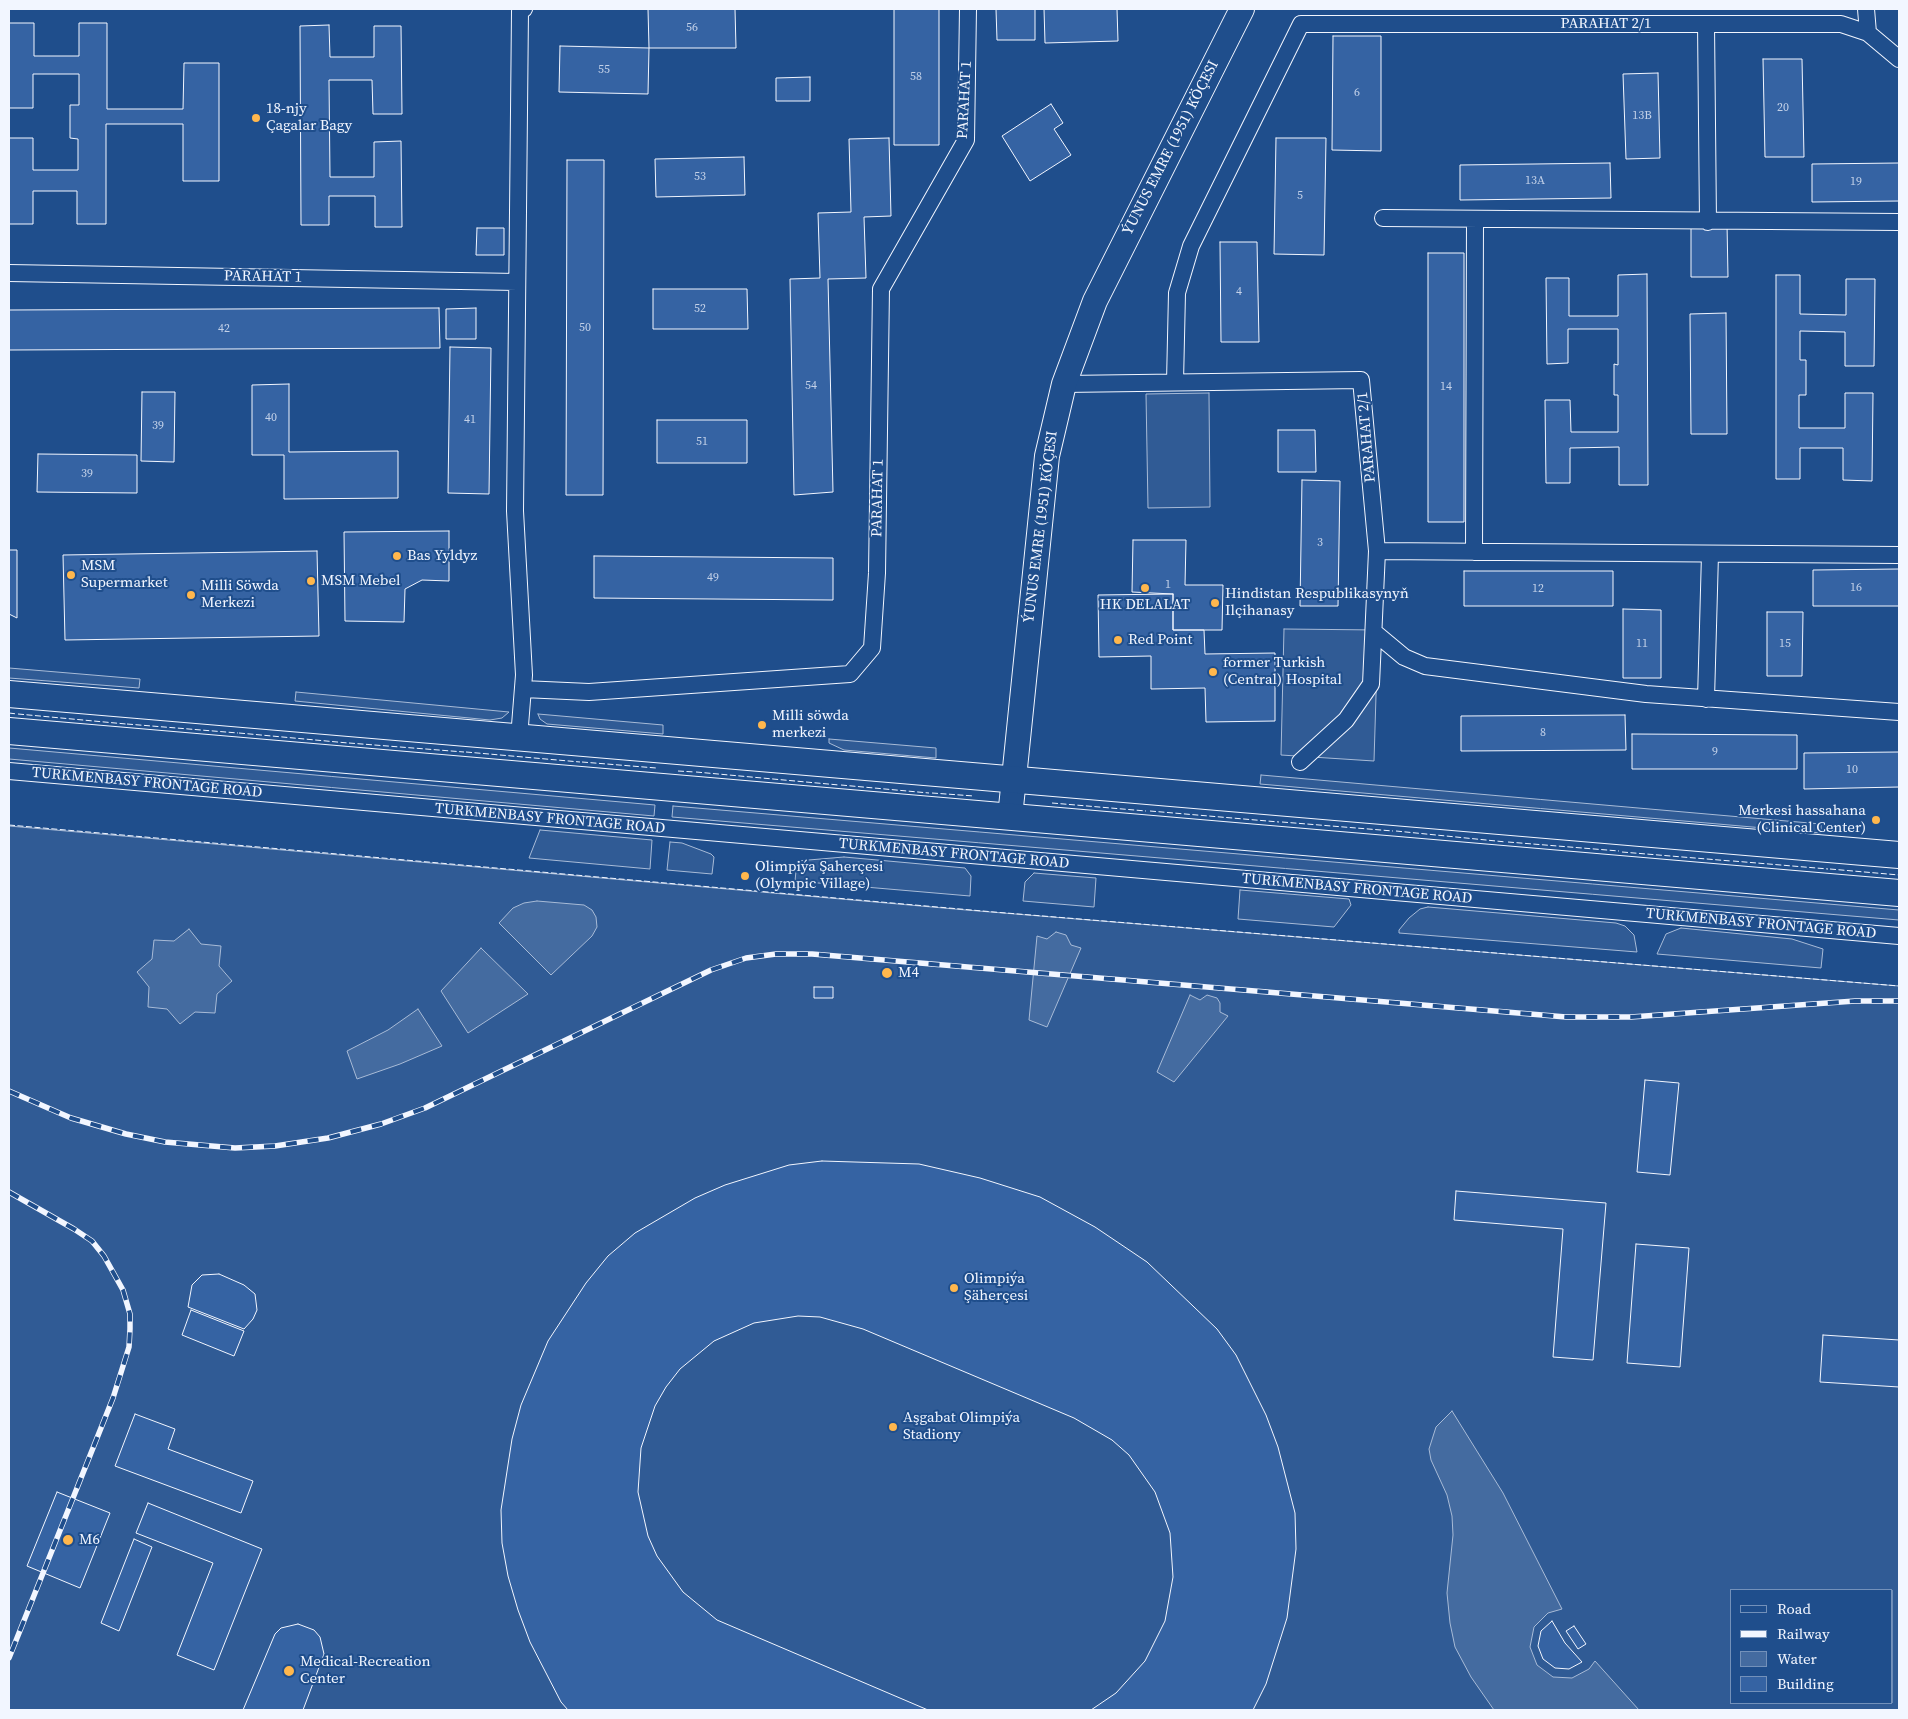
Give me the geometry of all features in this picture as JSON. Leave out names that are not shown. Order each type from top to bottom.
[{"type":"main road","points":[[9,694],[1899,855]]},
{"type":"main road","points":[[9,731],[1899,893]]},
{"type":"street","name":"PARAHAT 1","points":[[523,689],[589,692],[850,674],[872,648],[877,573],[881,289],[966,140],[968,9]]},
{"type":"street","name":"ÝUNUS EMRE (1951) KÖÇESI","points":[[1010,817],[1047,456],[1064,384],[1095,300],[1242,9]]},
{"type":"street","points":[[1866,9],[1868,33]]},
{"type":"street","points":[[519,738],[523,689],[515,511],[521,10]]},
{"type":"street","name":"PARAHAT 2/1","points":[[1175,382],[1177,294],[1191,246],[1301,24],[1841,24],[1868,33],[1899,59]]},
{"type":"street","points":[[1706,24],[1708,222]]},
{"type":"street","points":[[1383,218],[1899,222]]},
{"type":"street","points":[[1474,552],[1475,219]]},
{"type":"street","name":"PARAHAT 1","points":[[9,273],[517,282]]},
{"type":"street","name":"PARAHAT 2/1","points":[[1064,384],[1362,380],[1377,551],[1371,684],[1346,720],[1300,762]]},
{"type":"street","points":[[1377,551],[1899,555]]},
{"type":"street","points":[[1706,699],[1710,554]]},
{"type":"street","points":[[1374,632],[1404,657],[1425,666],[1646,694],[1899,712]]},
{"type":"street","name":"TURKMENBASY FRONTAGE ROAD","points":[[9,771],[1899,936]]},
{"type":"shaded area","points":[[1209,393],[1210,507],[1148,508],[1146,394]]},
{"type":"shaded area","points":[[1284,629],[1378,630],[1374,761],[1281,755]]},
{"type":"shaded area","points":[[9,668],[140,679],[139,688],[9,678]]},
{"type":"shaded area","points":[[296,692],[509,712],[502,718],[490,720],[295,701]]},
{"type":"shaded area","points":[[538,714],[663,725],[663,734],[547,724],[540,719]]},
{"type":"shaded area","points":[[829,739],[936,748],[936,758],[844,750],[829,743]]},
{"type":"shaded area","points":[[9,748],[655,805],[654,816],[9,759]]},
{"type":"shaded area","points":[[1261,775],[1821,824],[1821,833],[1260,784]]},
{"type":"shaded area","points":[[673,806],[1899,910],[1899,920],[672,817]]},
{"type":"shaded area","name":"Olimpiýa Şäherçesi","points":[[9,826],[966,910],[1899,986],[1899,1710],[9,1710]]},
{"type":"shaded area","points":[[540,830],[652,840],[650,869],[529,858]]},
{"type":"shaded area","points":[[670,842],[682,843],[711,854],[714,857],[712,874],[667,870]]},
{"type":"shaded area","points":[[844,857],[965,868],[971,876],[970,896],[795,881],[797,861]]},
{"type":"shaded area","points":[[1034,873],[1096,878],[1094,907],[1023,901],[1025,882]]},
{"type":"shaded area","points":[[1240,890],[1349,899],[1351,905],[1334,927],[1238,919]]},
{"type":"shaded area","points":[[1428,907],[1616,923],[1625,926],[1634,935],[1637,952],[1399,933],[1399,930],[1409,918],[1420,909]]},
{"type":"shaded area","points":[[1681,928],[1792,939],[1823,949],[1821,968],[1657,954],[1666,934]]},
{"type":"water","points":[[537,901],[584,905],[592,910],[596,917],[597,927],[592,936],[551,975],[499,923],[513,908],[524,903]]},
{"type":"water","points":[[189,929],[201,944],[221,946],[219,966],[232,981],[217,994],[215,1013],[195,1012],[180,1024],[167,1009],[148,1007],[149,987],[137,972],[152,959],[154,940],[174,941]]},
{"type":"water","points":[[1056,932],[1066,935],[1071,945],[1081,948],[1047,1027],[1029,1020],[1037,936],[1047,939]]},
{"type":"water","points":[[481,948],[528,994],[468,1033],[441,991]]},
{"type":"water","points":[[1190,995],[1200,1000],[1207,995],[1217,998],[1220,1003],[1220,1012],[1228,1016],[1174,1082],[1157,1072]]},
{"type":"water","points":[[418,1009],[442,1046],[400,1064],[357,1079],[347,1051],[388,1030]]},
{"type":"water","points":[[1452,1411],[1503,1493],[1562,1609],[1548,1613],[1534,1627],[1530,1647],[1537,1665],[1553,1677],[1572,1678],[1589,1669],[1595,1661],[1639,1710],[1494,1710],[1471,1677],[1455,1647],[1450,1623],[1447,1593],[1453,1535],[1452,1516],[1447,1495],[1431,1460],[1429,1449],[1436,1427]]},
{"type":"building","points":[[648,9],[735,9],[736,48],[649,48]]},
{"type":"building","points":[[894,9],[939,9],[939,145],[894,145]]},
{"type":"building","points":[[996,9],[1035,9],[1035,40],[997,40]]},
{"type":"building","points":[[1044,9],[1117,9],[1118,41],[1045,43]]},
{"type":"building","points":[[9,23],[34,23],[34,56],[79,56],[79,23],[107,23],[107,109],[183,109],[184,63],[219,63],[219,181],[183,181],[183,124],[106,124],[106,224],[77,224],[77,191],[33,191],[33,224],[9,224],[9,138],[33,138],[33,170],[78,170],[78,139],[70,138],[70,105],[79,105],[79,74],[33,74],[33,108],[9,108]]},
{"type":"building","points":[[329,25],[330,57],[374,57],[374,26],[401,26],[402,114],[373,114],[372,80],[329,80],[330,177],[374,177],[374,142],[401,141],[402,227],[375,227],[375,196],[329,196],[329,225],[301,225],[300,26]]},
{"type":"building","points":[[1333,36],[1381,36],[1381,151],[1332,150]]},
{"type":"building","points":[[560,46],[649,48],[648,94],[559,92]]},
{"type":"building","points":[[1763,59],[1802,59],[1804,157],[1765,157]]},
{"type":"building","points":[[1658,73],[1660,158],[1626,159],[1623,74]]},
{"type":"building","points":[[810,77],[810,101],[776,101],[776,78]]},
{"type":"building","points":[[1051,104],[1063,123],[1054,129],[1071,155],[1030,181],[1002,136]]},
{"type":"building","points":[[889,138],[891,216],[864,217],[866,278],[828,279],[833,492],[794,495],[790,279],[820,278],[818,213],[851,212],[849,139]]},
{"type":"building","points":[[1276,138],[1326,138],[1324,255],[1274,254]]},
{"type":"building","points":[[744,157],[745,195],[656,197],[655,159]]},
{"type":"building","points":[[567,160],[604,160],[603,495],[566,495]]},
{"type":"building","points":[[1610,163],[1611,198],[1460,200],[1460,165]]},
{"type":"building","points":[[1899,163],[1899,201],[1812,202],[1812,164]]},
{"type":"building","points":[[1727,223],[1728,277],[1691,277],[1691,224]]},
{"type":"building","points":[[477,228],[504,228],[504,255],[476,255]]},
{"type":"building","points":[[1220,242],[1257,242],[1259,342],[1221,342]]},
{"type":"building","points":[[1428,253],[1464,253],[1464,522],[1428,522]]},
{"type":"building","points":[[1647,274],[1648,485],[1619,485],[1619,447],[1570,448],[1570,483],[1546,483],[1545,400],[1570,400],[1571,432],[1618,432],[1618,395],[1614,395],[1614,364],[1618,365],[1618,329],[1568,329],[1568,363],[1547,364],[1546,278],[1569,278],[1569,316],[1618,316],[1618,275]]},
{"type":"building","points":[[1776,275],[1800,275],[1800,314],[1846,315],[1846,279],[1875,279],[1874,366],[1845,366],[1845,332],[1800,331],[1800,360],[1806,360],[1806,395],[1799,395],[1799,428],[1845,428],[1845,393],[1873,393],[1872,481],[1843,480],[1843,448],[1800,448],[1800,479],[1776,479]]},
{"type":"building","points":[[653,289],[747,289],[748,329],[653,329]]},
{"type":"building","points":[[439,308],[440,348],[9,350],[9,310]]},
{"type":"building","points":[[476,308],[476,339],[446,339],[446,309]]},
{"type":"building","points":[[1726,313],[1727,434],[1691,434],[1690,314]]},
{"type":"building","points":[[450,347],[491,348],[489,494],[448,493]]},
{"type":"building","points":[[289,384],[289,452],[398,451],[398,498],[284,499],[284,455],[252,455],[252,385]]},
{"type":"building","points":[[142,392],[175,392],[174,462],[141,461]]},
{"type":"building","points":[[657,420],[747,420],[747,463],[657,463]]},
{"type":"building","points":[[1278,430],[1315,430],[1316,472],[1278,472]]},
{"type":"building","points":[[38,454],[137,455],[137,493],[37,492]]},
{"type":"building","points":[[1302,480],[1340,481],[1338,606],[1300,606]]},
{"type":"building","name":"Bas Yyldyz","points":[[449,531],[449,581],[422,580],[405,589],[404,622],[345,621],[344,532]]},
{"type":"building","points":[[1133,540],[1186,540],[1185,585],[1223,585],[1222,630],[1173,630],[1173,594],[1132,592]]},
{"type":"building","points":[[9,550],[17,550],[17,618],[9,614]]},
{"type":"building","name":"Milli Söwda Merkezi","points":[[317,551],[319,636],[65,640],[63,555]]},
{"type":"building","points":[[594,556],[833,558],[833,600],[594,598]]},
{"type":"building","points":[[1899,569],[1899,606],[1813,606],[1813,570]]},
{"type":"building","points":[[1464,571],[1613,571],[1613,606],[1464,606]]},
{"type":"building","name":"former Turkish (Central) Hospital","points":[[1173,594],[1173,630],[1204,630],[1205,654],[1275,653],[1275,721],[1206,722],[1205,688],[1151,689],[1151,656],[1099,657],[1098,595]]},
{"type":"building","points":[[1623,609],[1661,610],[1661,678],[1623,678]]},
{"type":"building","points":[[1767,612],[1803,612],[1802,676],[1767,676]]},
{"type":"building","points":[[1625,715],[1626,750],[1461,751],[1461,716]]},
{"type":"building","points":[[1632,734],[1797,735],[1797,769],[1632,769]]},
{"type":"building","points":[[1899,752],[1899,787],[1804,789],[1804,753]]},
{"type":"building","points":[[814,987],[833,987],[833,998],[814,998]]},
{"type":"building","points":[[1645,1080],[1679,1083],[1670,1175],[1637,1172]]},
{"type":"building","points":[[822,1161],[919,1164],[980,1178],[1040,1197],[1095,1227],[1147,1262],[1217,1329],[1236,1355],[1266,1415],[1278,1447],[1295,1513],[1296,1549],[1287,1618],[1266,1684],[1253,1710],[1091,1710],[1116,1693],[1145,1661],[1165,1621],[1173,1577],[1170,1533],[1155,1492],[1129,1455],[1112,1440],[1074,1418],[863,1329],[820,1317],[798,1316],[754,1323],[714,1341],[680,1369],[666,1387],[655,1406],[641,1448],[638,1492],[648,1536],[657,1556],[683,1592],[717,1620],[928,1710],[568,1710],[561,1702],[530,1642],[518,1610],[508,1576],[502,1543],[501,1510],[512,1439],[521,1405],[548,1341],[586,1283],[608,1256],[635,1233],[695,1198],[725,1185],[789,1165]]},
{"type":"building","points":[[1456,1191],[1606,1203],[1593,1360],[1553,1357],[1563,1229],[1454,1220]]},
{"type":"building","points":[[1636,1244],[1689,1248],[1680,1367],[1627,1363]]},
{"type":"building","points":[[219,1274],[244,1285],[255,1294],[257,1310],[253,1319],[244,1329],[188,1307],[192,1285],[202,1275]]},
{"type":"building","points":[[191,1310],[244,1331],[234,1356],[182,1335]]},
{"type":"building","points":[[1823,1335],[1899,1340],[1899,1387],[1820,1382]]},
{"type":"building","points":[[135,1414],[175,1429],[168,1449],[253,1481],[241,1513],[115,1466]]},
{"type":"building","name":"M6","points":[[57,1492],[110,1513],[80,1588],[27,1566]]},
{"type":"building","points":[[148,1503],[262,1549],[214,1670],[177,1655],[213,1563],[136,1533]]},
{"type":"building","points":[[134,1539],[152,1547],[119,1631],[101,1623]]},
{"type":"building","points":[[1552,1621],[1565,1643],[1582,1662],[1569,1669],[1555,1668],[1543,1659],[1538,1646],[1541,1631]]},
{"type":"building","name":"Medical-Recreation Center","points":[[298,1624],[314,1630],[320,1637],[324,1654],[303,1710],[243,1710],[275,1634],[281,1628]]},
{"type":"building","points":[[1574,1626],[1586,1644],[1578,1649],[1566,1631]]},
{"type":"railway","points":[[9,1091],[71,1118],[126,1134],[165,1142],[235,1148],[275,1146],[328,1138],[381,1124],[425,1108],[711,970],[746,958],[776,954],[812,954],[1566,1017],[1631,1017],[1855,1001],[1899,1001]]},
{"type":"railway","points":[[9,1192],[92,1241],[104,1256],[123,1290],[130,1314],[129,1347],[113,1398],[9,1658]]},
{"type":"fence","points":[[9,713],[17,714]]},
{"type":"fence","points":[[18,714],[126,724]]},
{"type":"fence","points":[[127,724],[238,733]]},
{"type":"fence","points":[[239,733],[348,743]]},
{"type":"fence","points":[[349,743],[464,752]]},
{"type":"fence","points":[[466,752],[580,762]]},
{"type":"fence","points":[[582,762],[656,768]]},
{"type":"fence","points":[[678,771],[695,772]]},
{"type":"fence","points":[[696,772],[839,785]]},
{"type":"fence","points":[[841,785],[929,793]]},
{"type":"fence","points":[[932,793],[974,796]]},
{"type":"fence","points":[[1052,803],[1146,811]]},
{"type":"fence","points":[[1150,811],[1279,822]]},
{"type":"fence","points":[[1282,822],[1393,831]]},
{"type":"fence","points":[[9,825],[994,912],[1899,986]]},
{"type":"fence","points":[[1396,831],[1506,842]]},
{"type":"fence","points":[[1508,842],[1619,851]]},
{"type":"fence","points":[[1622,852],[1731,861]]},
{"type":"fence","points":[[1733,861],[1828,869]]},
{"type":"fence","points":[[1830,869],[1899,875]]},
{"type":"place","name":"18-njy Çagalar Bagy","points":[[256,118]]},
{"type":"place","name":"Bas Yyldyz","points":[[397,556]]},
{"type":"place","name":"MSM Supermarket","points":[[71,575]]},
{"type":"place","name":"MSM Mebel","points":[[311,581]]},
{"type":"place","name":"HK DELALAT","points":[[1145,588]]},
{"type":"place","name":"Milli Söwda Merkezi","points":[[191,595]]},
{"type":"place","name":"Hindistan Respublikasynyň Ilçihanasy","points":[[1215,603]]},
{"type":"place","name":"Red Point","points":[[1118,640]]},
{"type":"place","name":"former Turkish (Central) Hospital","points":[[1213,672]]},
{"type":"place","name":"Milli söwda merkezi","points":[[762,725]]},
{"type":"place","name":"Merkesi hassahana (Clinical Center)","points":[[1876,820]]},
{"type":"place","name":"Olimpiýa Şaherçesi (Olympic Village)","points":[[745,876]]},
{"type":"place","name":"M4","points":[[887,973]]},
{"type":"place","name":"Olimpiýa Şäherçesi","points":[[954,1288]]},
{"type":"place","name":"Aşgabat Olimpiýa Stadiony","points":[[893,1427]]},
{"type":"place","name":"M6","points":[[68,1540]]},
{"type":"place","name":"Medical-Recreation Center","points":[[289,1671]]}]
